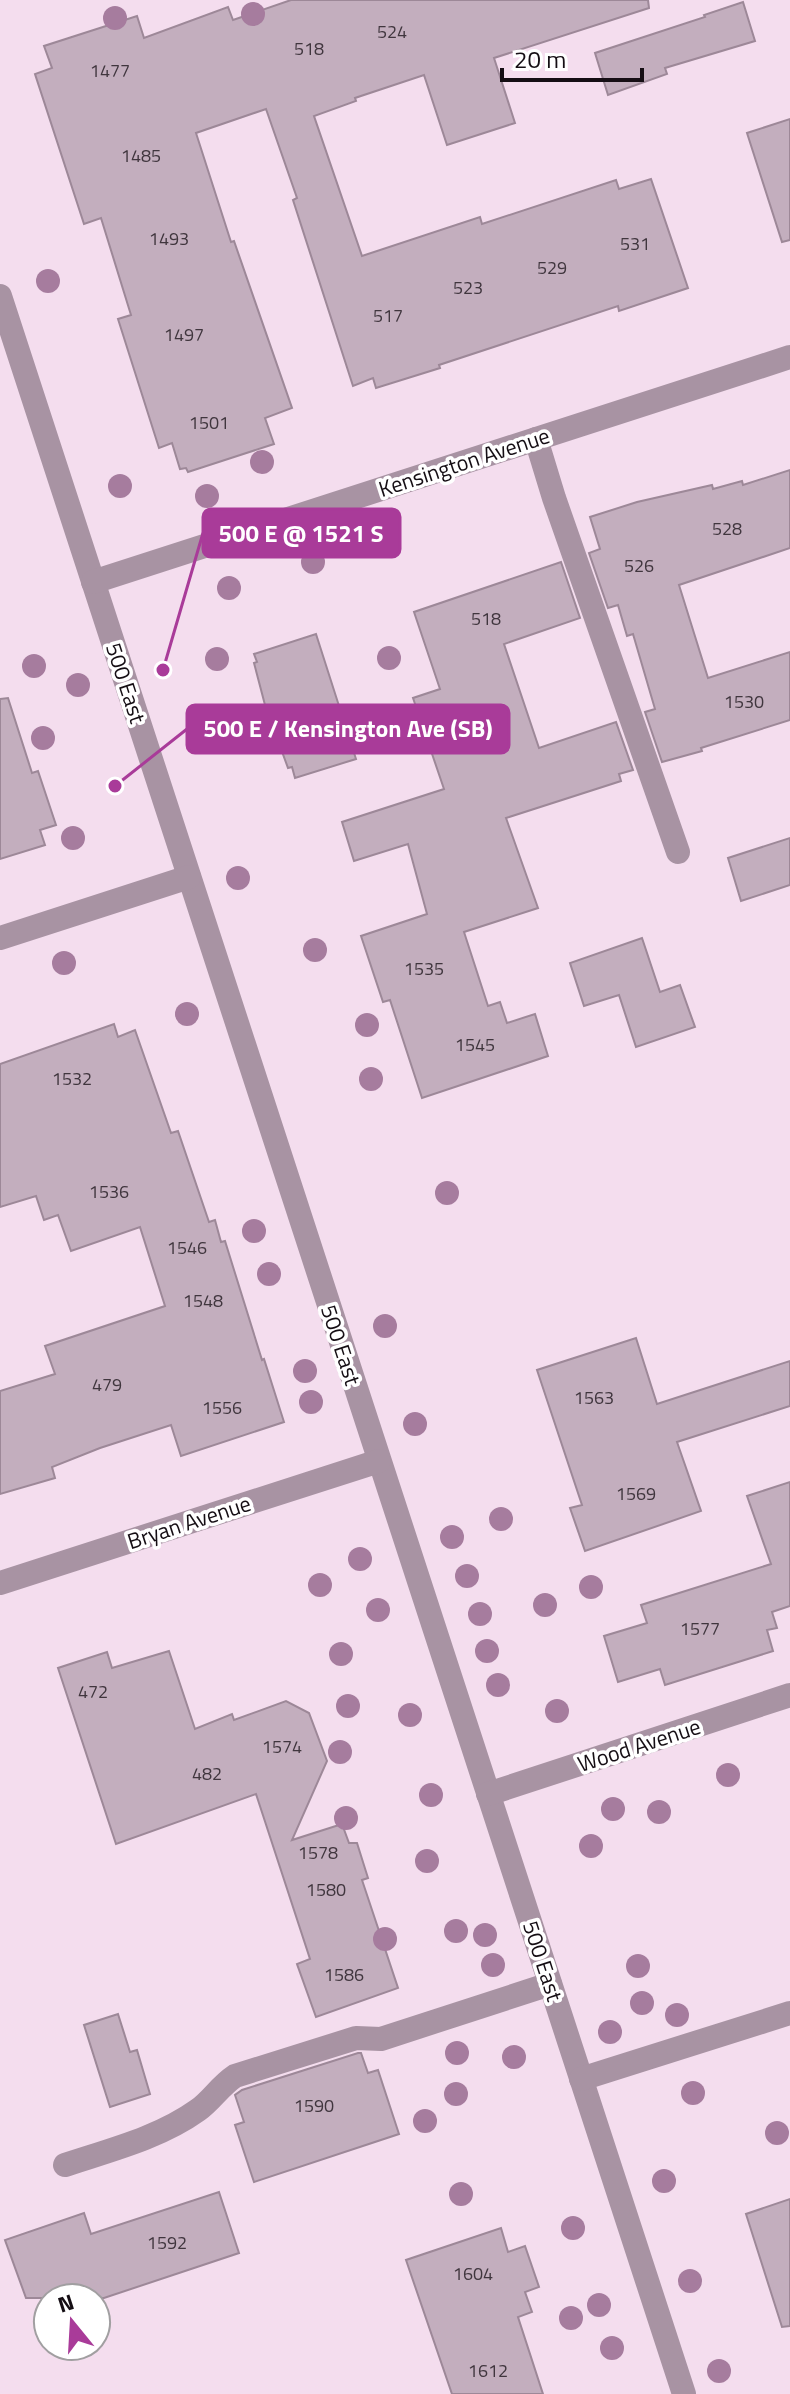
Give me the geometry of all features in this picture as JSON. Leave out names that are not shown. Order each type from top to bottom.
[{"type":"street","name":"500 East","points":[[0,296],[684,2394]]},
{"type":"street","name":"Kensington Avenue","points":[[93,582],[790,357]]},
{"type":"street","points":[[536,439],[678,852]]},
{"type":"street","points":[[0,938],[189,877]]},
{"type":"street","name":"Bryan Avenue","points":[[0,1583],[379,1461]]},
{"type":"street","name":"Wood Avenue","points":[[488,1794],[790,1695]]},
{"type":"street","points":[[65,2165],[118,2148],[175,2123],[200,2109],[235,2076],[356,2038],[381,2039],[550,1984]]},
{"type":"street","points":[[581,2079],[790,2013]]},
{"type":"building","points":[[291,0],[648,0],[649,8],[494,58],[515,123],[447,145],[424,75],[355,98],[356,101],[314,116],[362,256],[480,217],[482,224],[616,180],[619,189],[651,179],[688,288],[619,311],[618,306],[376,388],[373,378],[353,386],[293,200],[297,198],[266,109],[196,133],[231,242],[234,241],[292,408],[265,418],[274,444],[188,472],[186,468],[180,469],[172,443],[159,448],[118,319],[131,315],[101,218],[84,224],[35,74],[52,68],[44,46],[137,16],[144,38],[228,7],[233,20]]},
{"type":"building","points":[[743,2],[755,41],[665,68],[667,74],[608,95],[595,53]]},
{"type":"building","points":[[790,119],[790,240],[782,242],[747,133]]},
{"type":"building","points":[[790,470],[790,548],[679,585],[708,678],[790,652],[790,720],[662,762],[645,712],[655,709],[633,634],[627,636],[618,605],[608,608],[589,553],[600,549],[590,517],[637,502],[712,485],[713,489],[742,481],[743,485]]},
{"type":"building","points":[[561,562],[580,618],[504,644],[539,748],[616,722],[633,770],[619,774],[621,781],[506,818],[538,908],[464,932],[488,1006],[500,1002],[507,1023],[535,1014],[548,1056],[422,1098],[390,1000],[383,1002],[361,936],[427,914],[408,844],[354,861],[342,822],[444,789],[413,698],[440,689],[414,612]]},
{"type":"building","points":[[316,634],[356,759],[295,778],[292,767],[288,768],[265,705],[254,654]]},
{"type":"building","points":[[8,698],[32,773],[38,771],[56,825],[40,830],[45,845],[0,859],[0,699]]},
{"type":"building","points":[[790,838],[790,885],[741,901],[728,858]]},
{"type":"building","points":[[642,938],[660,992],[680,985],[695,1027],[636,1047],[619,995],[584,1006],[570,963]]},
{"type":"building","points":[[114,1024],[118,1037],[135,1030],[171,1133],[178,1131],[209,1222],[215,1220],[221,1242],[225,1241],[284,1422],[181,1456],[171,1425],[52,1467],[55,1478],[0,1494],[0,1391],[55,1374],[45,1346],[165,1306],[140,1227],[71,1251],[58,1215],[44,1220],[36,1196],[0,1207],[0,1064]]},
{"type":"building","points":[[636,1338],[657,1404],[790,1361],[790,1406],[677,1442],[701,1511],[585,1551],[570,1508],[582,1505],[537,1370]]},
{"type":"building","points":[[790,1482],[790,1606],[772,1612],[777,1628],[767,1630],[773,1651],[665,1685],[660,1669],[618,1682],[604,1636],[647,1623],[641,1605],[771,1564],[747,1496]]},
{"type":"building","points":[[169,1651],[195,1729],[232,1714],[234,1720],[286,1701],[309,1713],[327,1761],[292,1840],[342,1824],[349,1843],[357,1843],[368,1878],[362,1880],[398,1988],[316,2017],[297,1964],[310,1959],[256,1794],[116,1844],[58,1668],[107,1652],[112,1668]]},
{"type":"building","points":[[118,2014],[130,2052],[137,2050],[150,2094],[110,2107],[84,2025]]},
{"type":"building","points":[[361,2053],[368,2073],[378,2070],[399,2134],[254,2182],[235,2125],[244,2122],[235,2095],[242,2090]]},
{"type":"building","points":[[219,2192],[239,2253],[112,2295],[112,2282],[32,2282],[32,2298],[26,2298],[5,2240],[84,2213],[91,2234]]},
{"type":"building","points":[[790,2199],[790,2326],[782,2327],[746,2214]]},
{"type":"building","points":[[501,2228],[508,2252],[525,2246],[539,2287],[525,2292],[532,2312],[518,2317],[543,2394],[452,2394],[406,2260]]},
{"type":"place","name":"500 E @ 1521 S","points":[[163,670]]},
{"type":"place","name":"500 E / Kensington Ave (SB)","points":[[115,786]]}]
